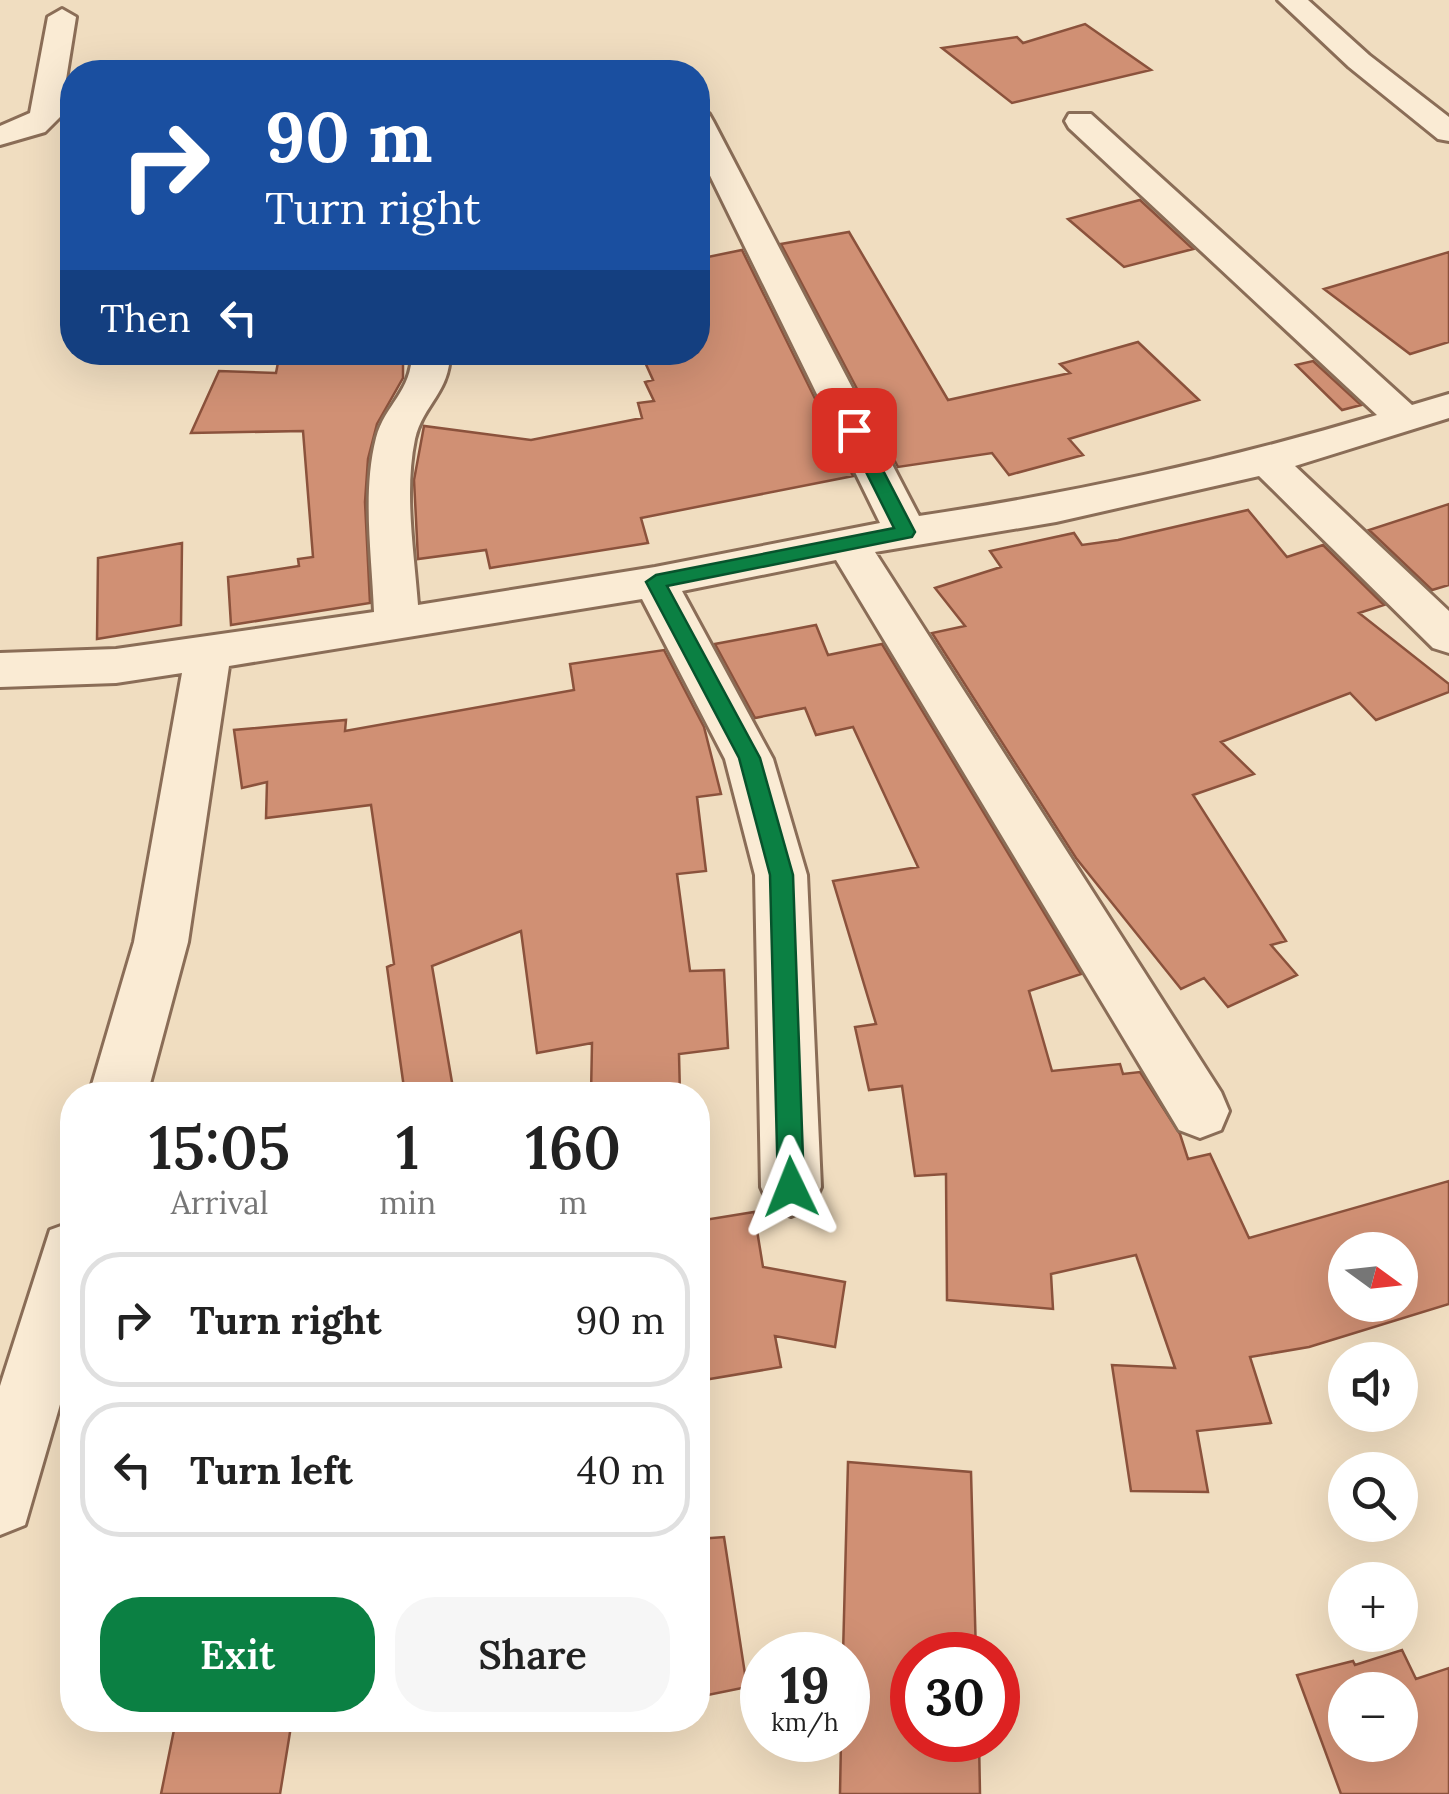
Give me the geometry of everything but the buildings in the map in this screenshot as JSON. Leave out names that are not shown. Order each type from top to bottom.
[{"type":"street","points":[[1292,0],[1449,132]]},
{"type":"street","points":[[0,136],[34,125],[45,117],[62,16]]},
{"type":"street","points":[[1080,121],[1402,417]]},
{"type":"street","points":[[710,145],[906,532]]},
{"type":"street","points":[[397,624],[392,460],[397,431],[416,406],[432,365]]},
{"type":"street","points":[[0,670],[116,666],[656,582],[906,532],[1056,509],[1267,460],[1449,406]]},
{"type":"street","points":[[1267,460],[1449,637]]},
{"type":"street","points":[[848,544],[1200,1111]]},
{"type":"street","points":[[656,582],[749,758],[782,875],[791,1187]]},
{"type":"street","points":[[122,1082],[161,942],[208,653]]},
{"type":"street","points":[[0,1500],[60,1293]]},
{"type":"route","points":[[791,1187],[782,875],[749,758],[656,582],[906,532],[854,430]]}]
